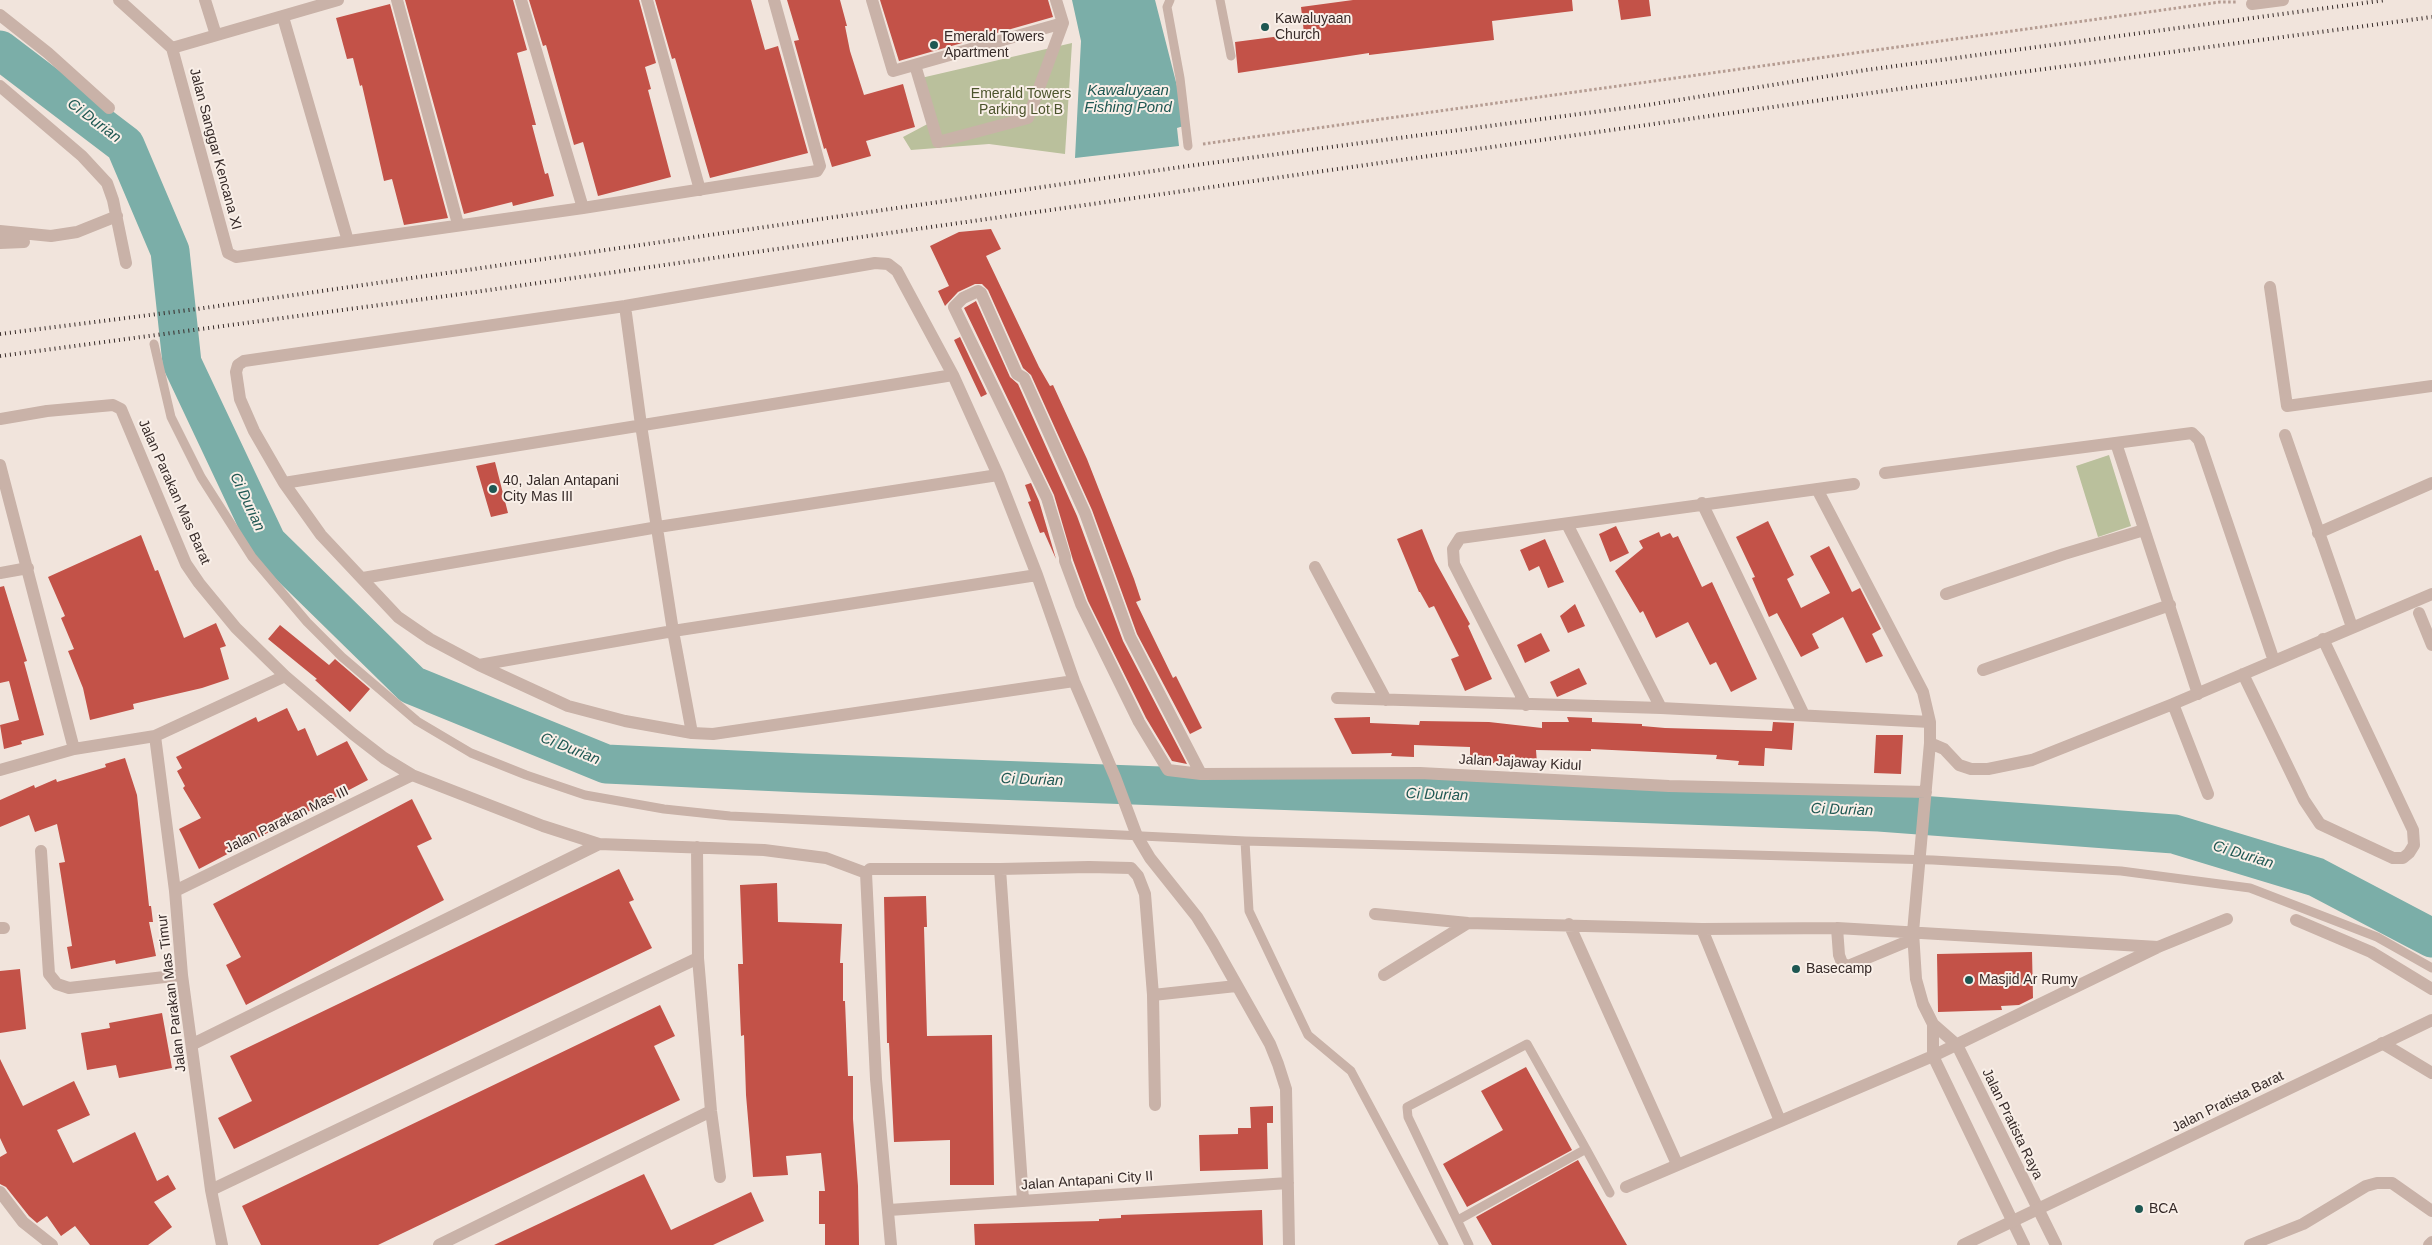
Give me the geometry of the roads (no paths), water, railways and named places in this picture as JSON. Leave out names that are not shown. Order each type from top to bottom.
[{"type":"street","points":[[119,0],[172,48],[338,0]]},
{"type":"street","points":[[205,0],[216,35]]},
{"type":"street","points":[[397,0],[458,224]]},
{"type":"street","points":[[521,0],[583,208]]},
{"type":"street","points":[[647,0],[700,190]]},
{"type":"street","points":[[283,17],[348,241],[458,224],[583,208],[817,171],[820,166],[774,0]]},
{"type":"street","points":[[872,0],[893,71],[1063,24]]},
{"type":"street","points":[[915,65],[938,142],[1028,118],[1063,24],[1056,0]]},
{"type":"street","points":[[2252,4],[2283,0]]},
{"type":"street","points":[[0,15],[48,53],[109,108]]},
{"type":"street","name":"Jalan Sanggar Kencana XI","points":[[172,48],[228,253],[232,256],[348,241]]},
{"type":"street","points":[[0,86],[82,156],[107,183],[117,216],[126,263]]},
{"type":"street","points":[[0,232],[51,236],[77,232],[117,216]]},
{"type":"street","points":[[0,243],[24,242]]},
{"type":"street","points":[[1074,681],[713,734],[692,733],[625,721],[568,706],[479,665],[430,639],[398,617],[321,535],[284,483],[254,431],[240,399],[236,372],[238,365],[244,361],[625,306],[866,265],[888,264],[897,271],[953,375],[998,475],[1037,575],[1074,681],[1115,776],[1137,836],[1150,858],[1197,917],[1270,1044],[1286,1089],[1290,1245]]},
{"type":"street","points":[[2270,287],[2287,406],[2432,386]]},
{"type":"street","name":"Jalan Jajaway Kidul","points":[[1201,774],[1130,637],[1100,553],[1068,474],[1024,378],[1017,374],[994,318],[978,291],[963,298],[954,307],[1047,498],[1066,557],[1065,562],[1081,604],[1139,722],[1168,770],[1201,774],[1420,773],[1669,786],[1925,795]]},
{"type":"street","points":[[625,306],[641,425],[673,631],[692,733]]},
{"type":"street","points":[[284,483],[953,375]]},
{"type":"street","name":"Jalan Parakan Mas Barat","points":[[0,419],[47,411],[113,405],[121,409],[186,564],[236,628],[285,676],[361,740],[412,775],[543,826],[599,844]]},
{"type":"street","points":[[1885,473],[2192,432],[2200,440],[2274,661]]},
{"type":"street","points":[[2285,435],[2352,627]]},
{"type":"street","points":[[2116,443],[2198,694]]},
{"type":"street","points":[[0,465],[74,749]]},
{"type":"street","points":[[363,578],[658,527],[998,475]]},
{"type":"street","points":[[2318,533],[2432,482]]},
{"type":"street","points":[[1526,705],[1454,564],[1453,549],[1460,538],[1568,524],[1702,503],[1854,484]]},
{"type":"street","points":[[1817,489],[1922,692],[1930,722],[1930,744],[1913,936],[1916,979],[1923,1004],[1933,1024],[1933,1056],[2011,1222],[2024,1245]]},
{"type":"street","points":[[1702,503],[1804,715]]},
{"type":"street","points":[[1568,524],[1661,708]]},
{"type":"street","points":[[1946,594],[2064,554],[2144,530]]},
{"type":"street","points":[[1315,567],[1386,700]]},
{"type":"street","points":[[0,573],[28,568]]},
{"type":"street","points":[[479,665],[673,631],[1037,575]]},
{"type":"street","points":[[1930,744],[1944,749],[1959,765],[1970,769],[1988,769],[2032,760],[2198,694],[2432,594]]},
{"type":"street","points":[[1982,670],[2170,605]]},
{"type":"street","points":[[2419,613],[2432,645]]},
{"type":"street","points":[[2243,674],[2304,800],[2320,824],[2393,858],[2402,858],[2410,853],[2414,845],[2413,830],[2323,639]]},
{"type":"street","points":[[0,770],[74,749],[154,736],[285,676]]},
{"type":"street","points":[[1336,698],[1661,708],[1930,722]]},
{"type":"street","points":[[2172,704],[2208,794]]},
{"type":"street","name":"Jalan Parakan Mas Timur","points":[[154,736],[175,891],[182,975],[193,1044],[211,1190],[222,1245]]},
{"type":"street","name":"Jalan Parakan Mas III","points":[[175,891],[412,775]]},
{"type":"street","points":[[193,1044],[599,844],[764,850],[826,858],[866,873]]},
{"type":"street","points":[[697,847],[698,958],[711,1111],[720,1176]]},
{"type":"street","points":[[41,851],[49,974],[57,984],[69,988],[182,975]]},
{"type":"street","points":[[866,873],[870,869],[1131,868],[1138,876],[1145,894],[1153,995],[1155,1106]]},
{"type":"street","points":[[1000,869],[1023,1200]]},
{"type":"street","points":[[866,873],[876,1080],[891,1245]]},
{"type":"street","points":[[1375,914],[1468,923],[1702,928],[1837,928],[1913,936],[2158,947]]},
{"type":"street","points":[[1626,1187],[1933,1056],[2158,947],[2227,919]]},
{"type":"street","points":[[2296,920],[2371,952],[2432,988]]},
{"type":"street","points":[[1384,976],[1468,923]]},
{"type":"street","points":[[1568,924],[1677,1164]]},
{"type":"street","points":[[1702,928],[1780,1122]]},
{"type":"street","points":[[1837,928],[1839,955],[1842,962],[1848,966],[1913,936]]},
{"type":"street","points":[[211,1190],[698,958]]},
{"type":"street","points":[[1153,995],[1236,986]]},
{"type":"street","name":"Jalan Pratista Barat","points":[[1963,1245],[2432,1020]]},
{"type":"street","name":"Jalan Pratista Raya","points":[[1933,1024],[1957,1044],[2037,1210],[2056,1245]]},
{"type":"street","points":[[2382,1043],[2432,1073]]},
{"type":"street","points":[[439,1245],[711,1111]]},
{"type":"street","name":"Jalan Antapani City II","points":[[889,1210],[1288,1183]]},
{"type":"street","points":[[2250,1245],[2303,1224],[2366,1186],[2377,1183],[2392,1183],[2432,1210]]},
{"type":"street","points":[[0,1192],[22,1222],[52,1245]]},
{"type":"street","points":[[2429,1245],[2432,1242]]},
{"type":"lane","points":[[1170,0],[1168,7],[1180,78],[1188,146]]},
{"type":"lane","points":[[1220,0],[1231,56]]},
{"type":"lane","points":[[154,344],[171,417],[200,477],[252,557],[307,622],[377,689],[417,721],[471,753],[526,775],[585,794],[664,809],[730,816],[1245,841],[1921,854],[2121,871],[2250,888],[2376,937],[2432,968]]},
{"type":"lane","points":[[1245,841],[1249,911],[1308,1035],[1352,1071],[1444,1245]]},
{"type":"lane","points":[[1469,1245],[1408,1116],[1408,1107],[1527,1044],[1610,1193]]},
{"type":"lane","points":[[1458,1220],[1586,1149]]},
{"type":"water","name":"Kawaluyaan Fishing Pond","points":[[1072,0],[1155,0],[1187,125],[1177,128],[1179,146],[1075,158],[1081,41]]},
{"type":"waterway","name":"Ci Durian","points":[[0,50],[125,145],[170,251],[182,363],[267,543],[412,685],[606,764],[802,773],[1879,812],[2174,834],[2316,877],[2432,938]]},
{"type":"railway","points":[[0,334],[197,309],[1188,166],[1647,105],[1866,70],[2386,0]]},
{"type":"railway","points":[[0,356],[454,295],[1955,81],[2432,17]]},
{"type":"place","name":"Kawaluyaan Church","points":[[1265,27]]},
{"type":"place","name":"Emerald Towers Apartment","points":[[934,45]]},
{"type":"place","name":"40, Jalan Antapani City Mas III","points":[[493,489]]},
{"type":"place","name":"Basecamp","points":[[1796,969]]},
{"type":"place","name":"Masjid Ar Rumy","points":[[1969,980]]},
{"type":"place","name":"BCA","points":[[2139,1209]]},
{"type":"park label","name":"Emerald Towers Parking Lot B","points":[[1021,102]]}]
